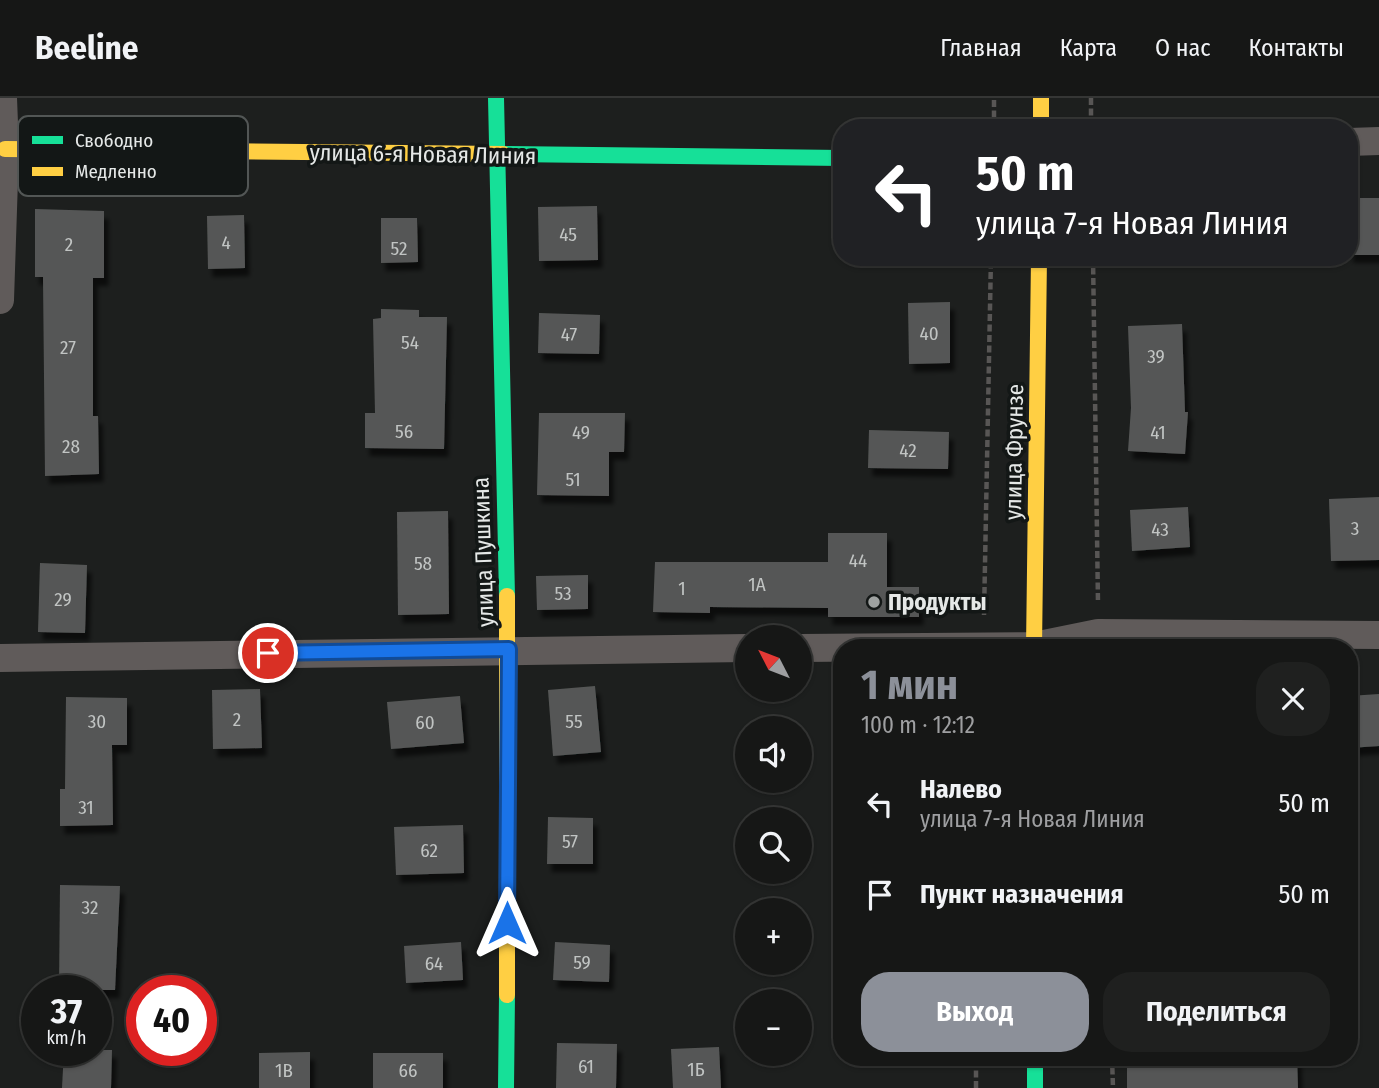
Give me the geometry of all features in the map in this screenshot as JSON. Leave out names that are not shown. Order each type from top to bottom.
[{"type":"street","points":[[0,300],[4,98]]},
{"type":"street","name":"улица Пушкина","points":[[496,98],[495,156],[509,649],[506,1088]]},
{"type":"street","points":[[1041,98],[1041,119]]},
{"type":"street","points":[[1358,142],[1379,141]]},
{"type":"street","name":"улица 6-я Новая Линия","points":[[5,149],[18,149]]},
{"type":"street","name":"улица 6-я Новая Линия","points":[[248,152],[833,158]]},
{"type":"street","name":"улица Фрунзе","points":[[1034,639],[1040,266]]},
{"type":"street","points":[[1073,639],[1098,634],[1379,635]]},
{"type":"street","points":[[0,658],[509,649],[735,648]]},
{"type":"street","points":[[812,648],[833,648]]},
{"type":"street","points":[[1035,1066],[1035,1088]]},
{"type":"path","points":[[994,98],[994,119]]},
{"type":"path","points":[[1091,98],[1091,119]]},
{"type":"path","points":[[984,639],[991,266]]},
{"type":"path","points":[[1093,266],[1098,634]]},
{"type":"path","points":[[976,1066],[976,1088]]},
{"type":"path","points":[[1112,1066],[1113,1088]]},
{"type":"building","points":[[1358,198],[1379,198],[1379,255],[1358,255]]},
{"type":"building","points":[[597,206],[598,260],[539,261],[538,207]]},
{"type":"building","points":[[35,209],[104,211],[104,278],[93,278],[93,416],[98,416],[99,474],[45,476],[43,277],[35,277]]},
{"type":"building","points":[[244,215],[245,268],[208,269],[207,216]]},
{"type":"building","points":[[381,218],[417,218],[418,262],[381,263]]},
{"type":"building","points":[[950,302],[950,363],[909,364],[908,303]]},
{"type":"building","points":[[381,309],[419,310],[419,317],[447,317],[444,449],[365,448],[365,413],[375,413],[373,319],[381,318]]},
{"type":"building","points":[[539,313],[600,315],[599,354],[538,353]]},
{"type":"building","points":[[1182,324],[1185,412],[1188,412],[1185,454],[1128,451],[1131,408],[1128,326]]},
{"type":"building","points":[[539,413],[625,413],[624,452],[609,452],[609,496],[537,495]]},
{"type":"building","points":[[869,430],[949,432],[948,469],[868,468]]},
{"type":"building","points":[[1379,497],[1379,560],[1331,561],[1329,499]]},
{"type":"building","points":[[1188,507],[1190,547],[1132,551],[1130,510]]},
{"type":"building","points":[[448,511],[449,614],[398,615],[397,512]]},
{"type":"building","points":[[828,533],[887,533],[887,587],[919,587],[919,617],[828,617],[828,608],[710,607],[710,613],[653,612],[655,562],[828,562]]},
{"type":"building","points":[[40,563],[87,565],[85,633],[38,632]]},
{"type":"building","points":[[588,575],[588,609],[537,610],[536,576]]},
{"type":"building","points":[[595,686],[601,752],[553,756],[548,690]]},
{"type":"building","points":[[260,689],[262,748],[213,749],[212,690]]},
{"type":"building","points":[[1379,694],[1379,746],[1358,747],[1358,695]]},
{"type":"building","points":[[460,696],[464,743],[391,749],[387,702]]},
{"type":"building","points":[[66,697],[127,698],[127,745],[112,745],[113,825],[60,826],[60,789],[65,789]]},
{"type":"building","points":[[548,817],[593,818],[593,864],[547,864]]},
{"type":"building","points":[[463,825],[464,873],[396,875],[394,827]]},
{"type":"building","points":[[60,885],[120,886],[115,990],[112,990],[112,975],[59,975]]},
{"type":"building","points":[[461,942],[463,980],[406,983],[404,946]]},
{"type":"building","points":[[555,942],[610,945],[609,982],[553,980]]},
{"type":"building","points":[[557,1043],[617,1044],[616,1088],[556,1088]]},
{"type":"building","points":[[719,1047],[721,1088],[673,1088],[671,1049]]},
{"type":"building","points":[[310,1052],[310,1088],[259,1088],[259,1053]]},
{"type":"building","points":[[373,1053],[443,1053],[443,1088],[373,1088]]},
{"type":"building","points":[[63,1066],[112,1066],[111,1088],[62,1088]]},
{"type":"building","points":[[1127,1066],[1297,1066],[1298,1088],[1127,1088]]},
{"type":"traffic: fast","points":[[496,98],[507,596]]},
{"type":"traffic: fast","points":[[503,154],[833,158]]},
{"type":"traffic: fast","points":[[506,1088],[507,995]]},
{"type":"traffic: fast","points":[[1035,1066],[1035,1088]]},
{"type":"traffic: slow","points":[[1041,98],[1041,119]]},
{"type":"traffic: slow","points":[[5,149],[18,149]]},
{"type":"traffic: slow","points":[[248,151],[503,154]]},
{"type":"traffic: slow","points":[[1034,639],[1039,266]]},
{"type":"traffic: slow","points":[[507,596],[507,995]]},
{"type":"place","name":"Продукты","points":[[874,602]]},
{"type":"route","points":[[268,653],[509,649],[507,923]]}]
